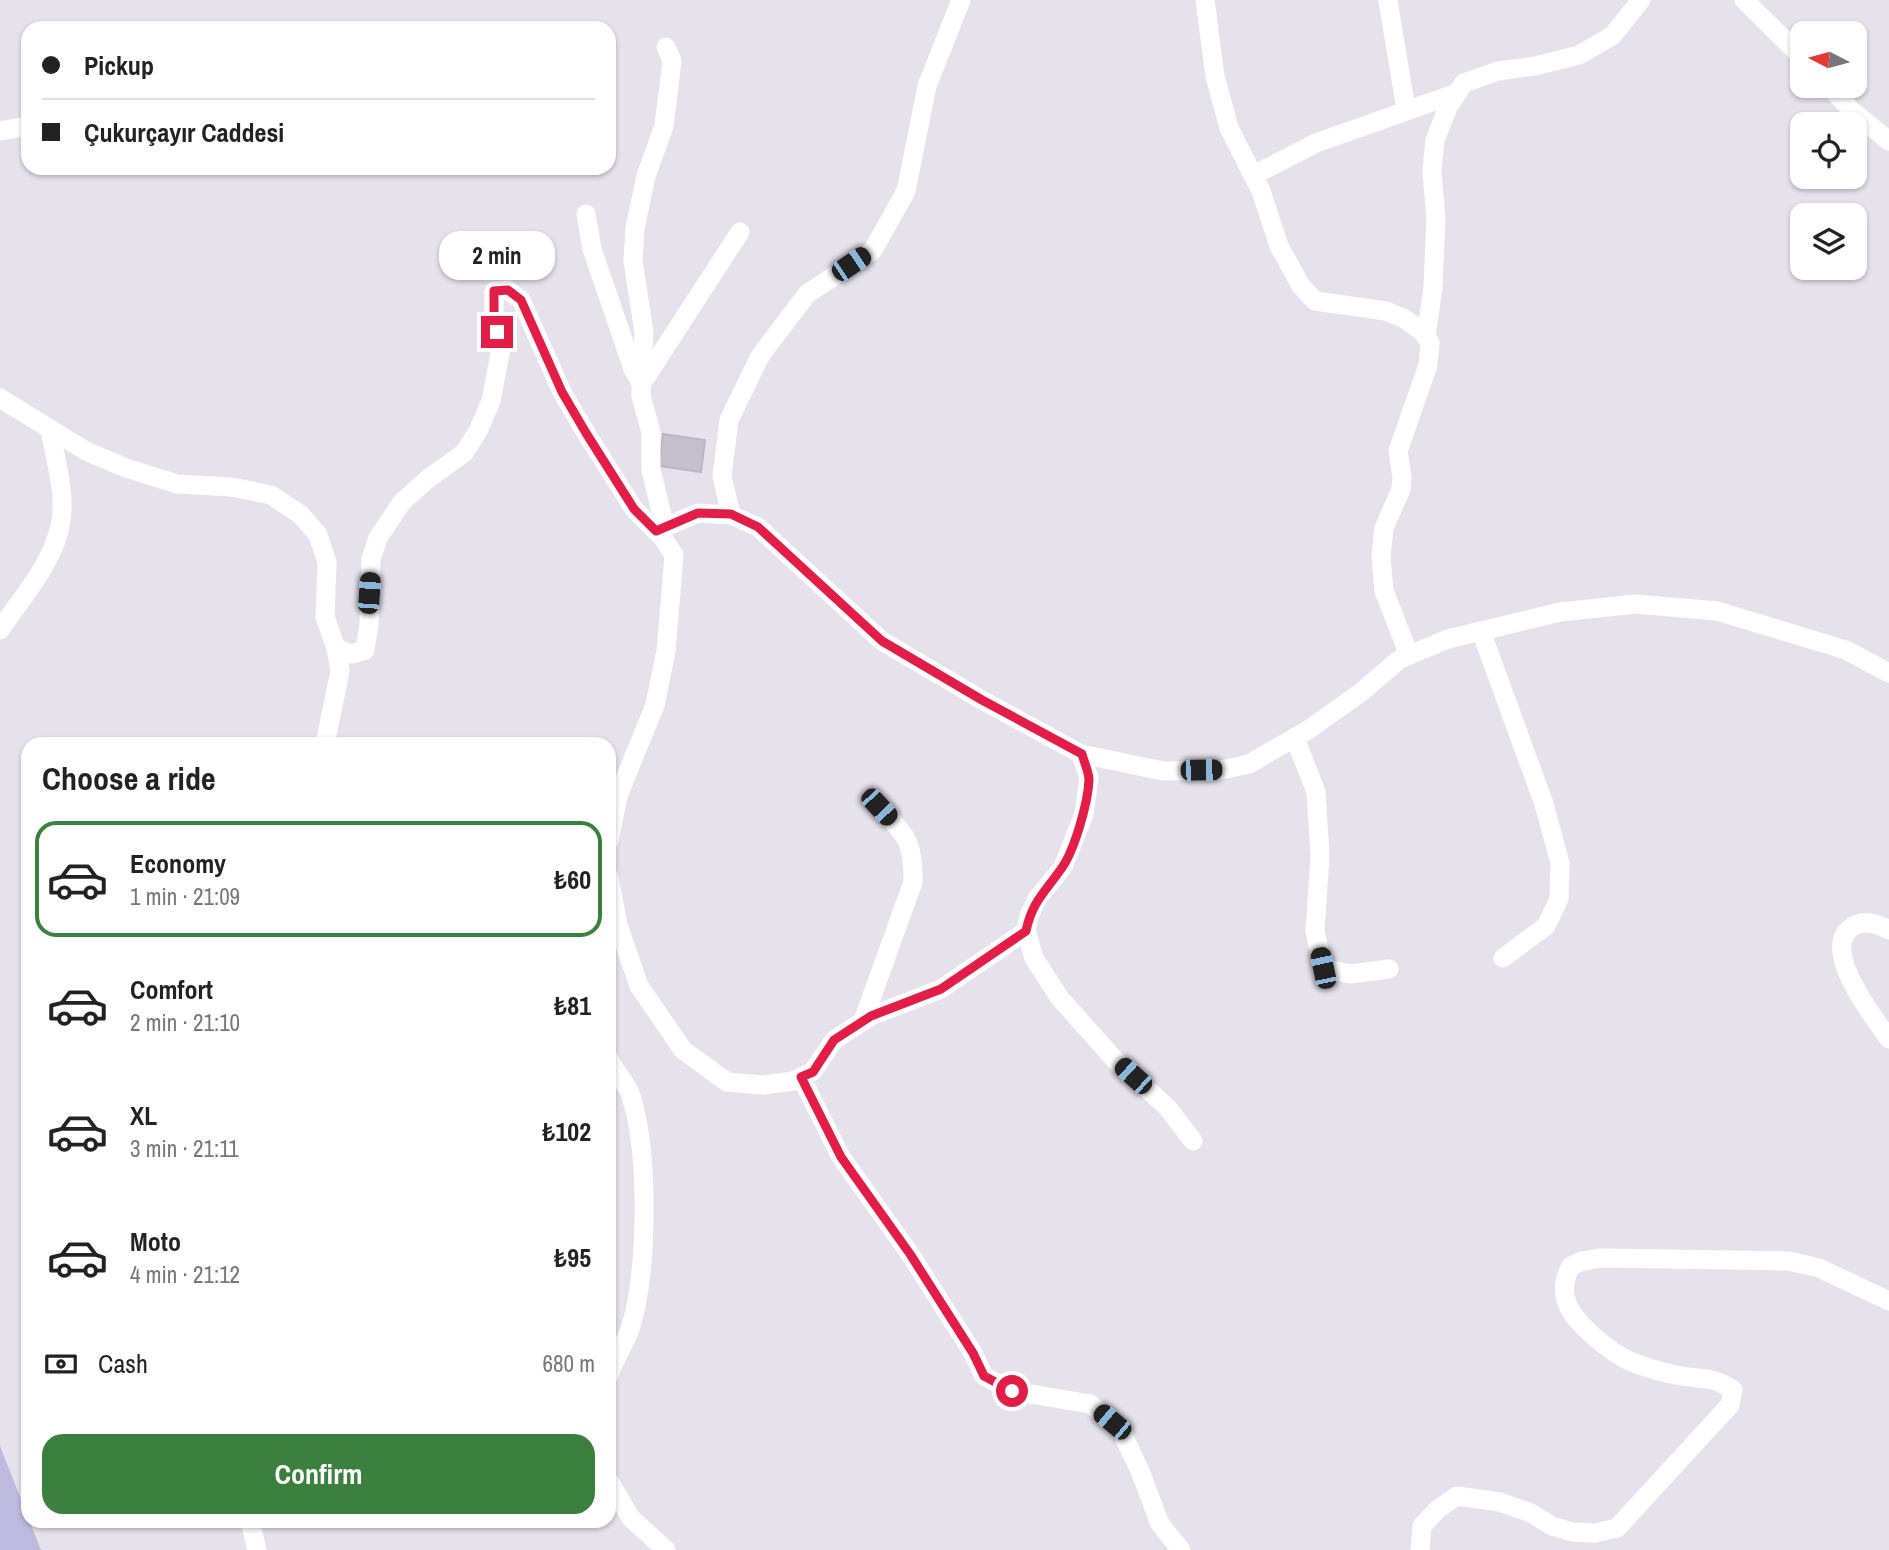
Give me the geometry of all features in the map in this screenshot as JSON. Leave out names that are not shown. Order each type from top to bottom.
[{"type":"street","points":[[731,514],[722,476],[729,420],[760,356],[807,294],[873,250],[906,191],[927,86],[961,0]]},
{"type":"street","points":[[1205,0],[1215,76],[1229,128],[1254,175],[1279,246],[1301,286],[1315,301],[1386,312],[1405,318],[1430,343],[1428,365],[1398,451],[1401,489],[1384,528],[1381,556],[1384,591],[1409,655]]},
{"type":"street","points":[[1426,337],[1433,287],[1436,219],[1432,171],[1435,140],[1448,107],[1464,83],[1498,71],[1535,66],[1579,55],[1612,36],[1641,0]]},
{"type":"street","points":[[1744,0],[1790,45]]},
{"type":"street","points":[[1388,1],[1406,109]]},
{"type":"street","points":[[616,806],[655,705],[666,651],[674,555],[661,529],[650,470],[651,432],[640,396],[644,332],[633,261],[635,228],[646,176],[664,126],[672,61],[666,47]]},
{"type":"street","points":[[1254,175],[1316,143],[1406,109],[1458,93]]},
{"type":"street","points":[[1840,98],[1889,141]]},
{"type":"street","points":[[0,131],[21,127]]},
{"type":"street","points":[[586,214],[592,249],[632,369],[641,383]]},
{"type":"street","points":[[641,383],[740,232]]},
{"type":"street","points":[[336,648],[351,654],[365,650],[369,625],[371,559],[378,538],[402,502],[464,453],[487,411],[501,348],[494,317],[494,291],[508,290],[521,300],[562,392],[603,460],[634,509],[661,529]]},
{"type":"street","points":[[0,398],[86,451],[126,468],[177,484],[232,487],[271,495],[300,515],[318,535],[327,562],[325,617],[336,648],[340,671],[326,737]]},
{"type":"street","points":[[0,630],[48,559],[61,525],[61,495],[50,429]]},
{"type":"street","points":[[661,529],[698,513],[731,514],[758,527],[882,641],[982,700],[1082,754],[1163,771],[1221,770],[1249,764],[1295,738],[1360,693],[1400,659],[1448,639],[1560,612],[1636,604],[1717,611],[1846,650],[1889,673]]},
{"type":"street","points":[[1480,631],[1544,804],[1560,863],[1559,899],[1546,926],[1503,958]]},
{"type":"street","points":[[1295,738],[1316,792],[1320,855],[1315,932],[1323,968],[1350,974],[1388,969]]},
{"type":"street","points":[[1082,754],[1089,778],[1084,814],[1063,867],[1037,899],[1026,931],[1034,958],[1059,997],[1115,1060],[1167,1107],[1193,1141]]},
{"type":"street","points":[[863,1021],[913,882],[913,858],[909,839],[879,807]]},
{"type":"street","points":[[616,914],[639,986],[683,1050],[727,1082],[763,1085],[794,1081],[813,1072],[834,1040],[863,1021],[941,989],[1026,931]]},
{"type":"street","points":[[1889,930],[1865,922],[1851,928],[1844,938],[1842,950],[1851,982],[1889,1039]]},
{"type":"street","points":[[616,1070],[630,1093],[639,1130],[643,1223],[641,1279],[631,1328],[616,1360]]},
{"type":"street","points":[[801,1077],[841,1157],[910,1254],[973,1353],[984,1376],[1012,1391],[1090,1404],[1112,1422],[1122,1433],[1140,1471],[1160,1524],[1181,1550]]},
{"type":"street","points":[[1420,1550],[1422,1526],[1438,1509],[1457,1496],[1500,1502],[1572,1532],[1595,1533],[1616,1528],[1730,1405],[1733,1390],[1719,1381],[1678,1376],[1619,1357],[1602,1346],[1574,1317],[1567,1303],[1563,1286],[1571,1266],[1601,1258],[1789,1261],[1819,1268],[1889,1301]]},
{"type":"street","points":[[616,1493],[631,1518],[666,1550]]},
{"type":"street","points":[[252,1528],[257,1550]]},
{"type":"shaded area","points":[[0,1446],[21,1499],[21,1528],[32,1528],[41,1550],[0,1550]]},
{"type":"building","points":[[663,434],[705,440],[701,472],[659,466]]},
{"type":"route","points":[[497,332],[494,291],[508,290],[521,300],[562,392],[586,433],[634,509],[656,531],[698,513],[731,514],[758,527],[882,641],[982,700],[1082,754],[1089,778],[1084,814],[1063,867],[1037,899],[1026,931],[941,989],[871,1016],[834,1040],[813,1072],[801,1077],[841,1157],[910,1254],[973,1353],[984,1376],[1012,1391]]}]
